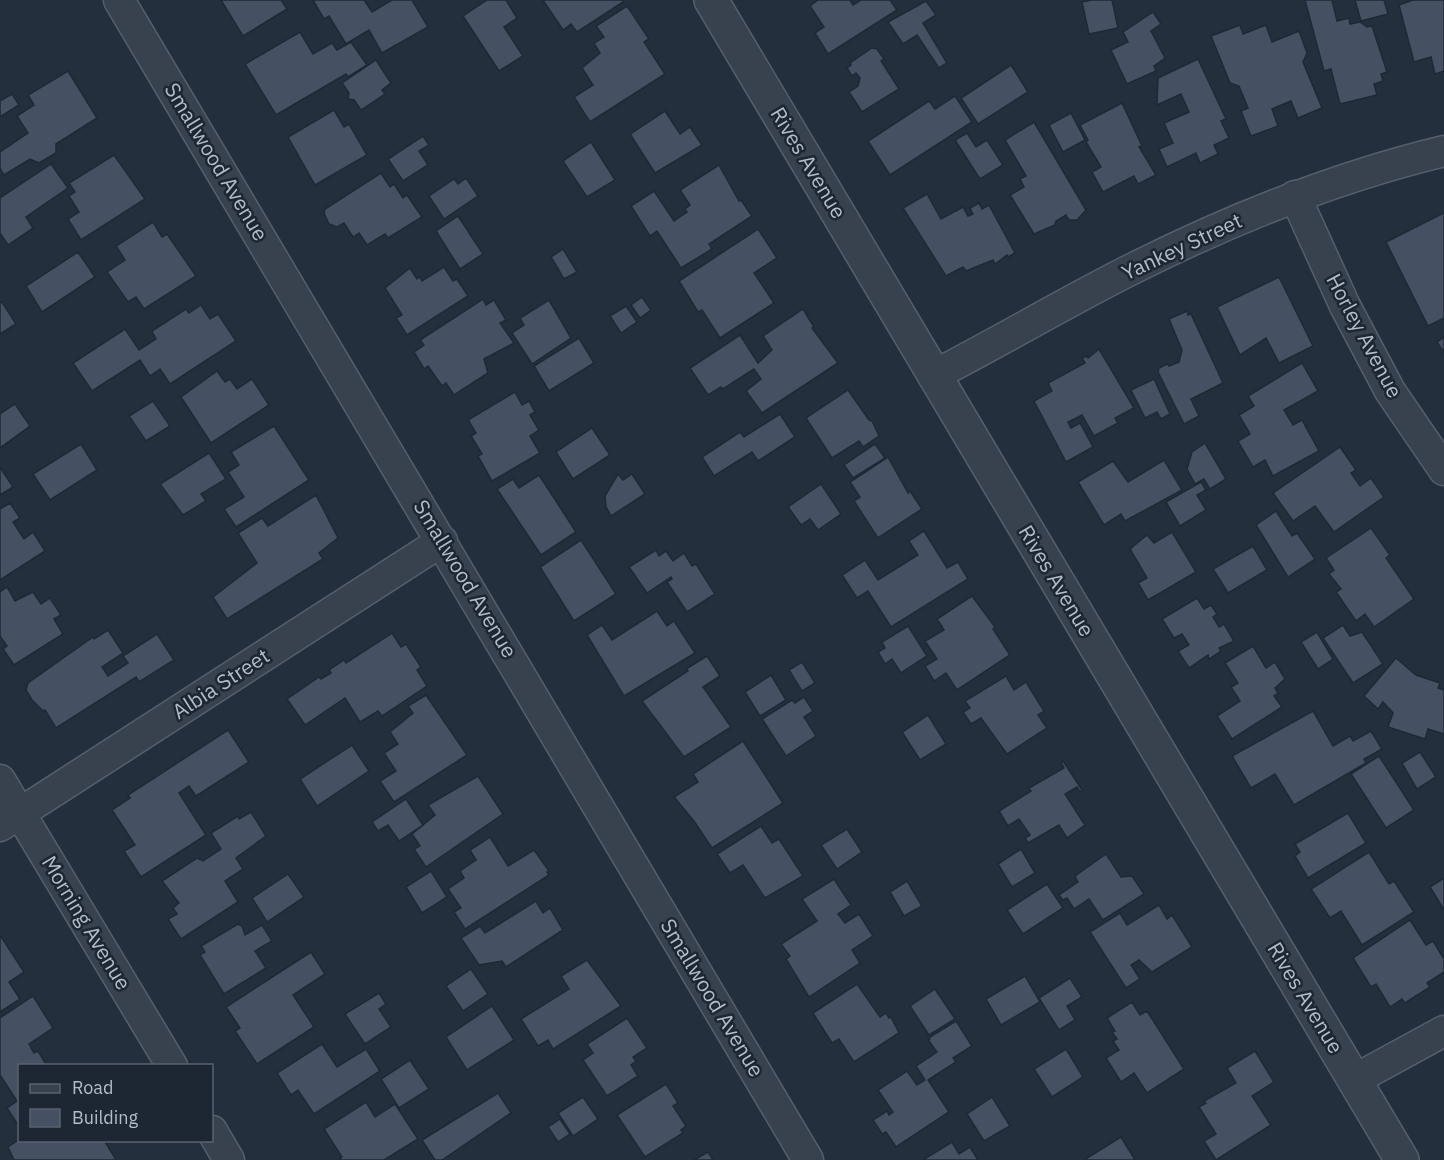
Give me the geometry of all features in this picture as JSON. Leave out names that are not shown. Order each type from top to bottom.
[{"type":"street","name":"Smallwood Avenue","points":[[119,0],[808,1160]]},
{"type":"street","name":"Rives Avenue","points":[[711,0],[1402,1160]]},
{"type":"street","name":"Yankey Street","points":[[933,376],[1132,269],[1295,196],[1374,168],[1444,151]]},
{"type":"street","name":"Horley Avenue","points":[[1295,196],[1345,306],[1390,391],[1444,470]]},
{"type":"street","name":"Albia Street","points":[[10,820],[442,541]]},
{"type":"street","name":"Morning Avenue","points":[[0,780],[10,820],[171,1064]]},
{"type":"street","points":[[1354,1080],[1444,1030]]},
{"type":"street","points":[[213,1133],[229,1160]]},
{"type":"building","points":[[221,0],[281,0],[287,9],[243,36]]},
{"type":"building","points":[[313,0],[364,0],[372,12],[392,0],[412,0],[428,27],[382,53],[369,30],[346,44],[329,16],[324,19]]},
{"type":"building","points":[[487,0],[506,0],[517,18],[504,27],[523,56],[499,71],[463,16]]},
{"type":"building","points":[[543,0],[622,0],[623,2],[577,32],[571,24],[563,30]]},
{"type":"building","points":[[818,0],[850,0],[853,5],[861,0],[890,0],[897,10],[828,54],[815,33],[824,27],[810,6]]},
{"type":"building","points":[[1112,0],[1118,28],[1089,34],[1082,2]]},
{"type":"building","points":[[1305,0],[1332,0],[1337,21],[1349,18],[1350,24],[1360,22],[1367,27],[1372,26],[1387,72],[1381,74],[1383,81],[1374,84],[1377,95],[1340,104],[1331,69],[1324,71]]},
{"type":"building","points":[[1355,0],[1384,0],[1388,14],[1361,21]]},
{"type":"building","points":[[1413,0],[1444,0],[1444,71],[1435,74],[1431,57],[1414,62],[1399,5]]},
{"type":"building","points":[[926,1],[936,15],[923,23],[947,63],[939,68],[917,35],[903,44],[888,22]]},
{"type":"building","points":[[627,6],[649,39],[644,42],[665,74],[590,122],[574,97],[593,85],[582,68],[600,53],[594,43],[604,37],[596,26]]},
{"type":"building","points":[[1153,12],[1161,24],[1151,31],[1165,58],[1154,66],[1156,71],[1127,84],[1111,50],[1128,42],[1123,32]]},
{"type":"building","points":[[1240,25],[1243,34],[1266,25],[1272,42],[1299,31],[1307,53],[1303,62],[1322,108],[1298,118],[1291,101],[1272,109],[1278,126],[1251,136],[1241,111],[1248,108],[1239,86],[1230,83],[1211,36]]},
{"type":"building","points":[[300,32],[313,54],[332,43],[337,50],[351,42],[367,65],[348,77],[346,74],[276,115],[245,64]]},
{"type":"building","points":[[872,48],[877,49],[884,59],[881,61],[899,89],[862,112],[849,92],[858,86],[860,78],[856,73],[852,76],[847,68],[851,65],[850,63]]},
{"type":"building","points":[[1198,59],[1226,119],[1221,121],[1229,138],[1214,145],[1218,154],[1200,163],[1196,153],[1167,167],[1159,149],[1173,143],[1164,123],[1189,112],[1181,94],[1157,105],[1158,78]]},
{"type":"building","points":[[376,60],[391,83],[382,90],[385,94],[361,110],[354,100],[348,99],[349,93],[342,83]]},
{"type":"building","points":[[1011,65],[1028,92],[978,124],[961,98]]},
{"type":"building","points":[[68,71],[97,118],[56,144],[56,153],[39,163],[30,159],[4,175],[0,168],[0,152],[28,133],[17,116],[34,105],[28,95]]},
{"type":"building","points":[[12,94],[19,105],[0,117],[0,101]]},
{"type":"building","points":[[955,96],[972,122],[890,175],[868,141],[929,101],[935,109]]},
{"type":"building","points":[[1122,103],[1142,146],[1139,147],[1156,175],[1138,184],[1134,176],[1103,192],[1092,172],[1101,167],[1086,142],[1088,140],[1080,125]]},
{"type":"building","points":[[334,110],[344,127],[349,124],[367,155],[315,185],[288,137]]},
{"type":"building","points":[[665,111],[680,134],[690,127],[702,145],[655,173],[630,134]]},
{"type":"building","points":[[1071,113],[1085,140],[1063,152],[1049,125]]},
{"type":"building","points":[[1034,122],[1086,210],[1077,220],[1069,220],[1066,215],[1056,221],[1055,225],[1034,234],[1010,195],[1024,187],[1020,179],[1026,176],[1005,140]]},
{"type":"building","points":[[967,133],[976,147],[987,140],[1003,165],[980,179],[955,140]]},
{"type":"building","points":[[423,136],[429,145],[419,151],[428,165],[403,181],[388,159]]},
{"type":"building","points":[[591,142],[615,180],[587,197],[563,161]]},
{"type":"building","points":[[114,155],[145,199],[81,240],[68,219],[79,212],[69,196],[75,192],[69,183]]},
{"type":"building","points":[[51,164],[68,188],[26,217],[33,228],[8,245],[0,233],[0,198]]},
{"type":"building","points":[[719,165],[739,201],[741,200],[752,216],[709,244],[712,249],[681,268],[657,231],[650,236],[631,206],[654,191],[674,221],[687,212],[685,209],[690,205],[680,190]]},
{"type":"building","points":[[381,173],[390,187],[394,184],[403,198],[407,195],[422,217],[388,238],[385,234],[367,245],[359,233],[353,237],[344,223],[337,227],[329,224],[324,213],[325,209]]},
{"type":"building","points":[[466,178],[478,196],[444,219],[429,196],[454,179],[458,184]]},
{"type":"building","points":[[927,194],[941,219],[963,207],[968,216],[973,214],[970,208],[979,203],[982,209],[989,205],[1015,253],[1008,257],[1007,255],[995,264],[993,260],[966,271],[963,267],[946,276],[903,208]]},
{"type":"building","points":[[1444,213],[1444,318],[1428,326],[1386,242]]},
{"type":"building","points":[[458,216],[483,254],[460,269],[436,231]]},
{"type":"building","points":[[153,222],[162,237],[167,234],[196,276],[144,309],[136,297],[128,302],[107,272],[125,260],[116,246]]},
{"type":"building","points":[[758,229],[777,258],[754,273],[774,303],[720,338],[702,310],[698,312],[679,281]]},
{"type":"building","points":[[563,249],[577,272],[564,279],[551,257]]},
{"type":"building","points":[[78,252],[95,277],[42,312],[26,286]]},
{"type":"building","points":[[444,267],[453,281],[457,279],[468,296],[407,335],[396,318],[402,315],[385,288],[410,268],[417,279],[420,277],[422,281]]},
{"type":"building","points":[[1279,277],[1313,346],[1279,363],[1266,338],[1240,355],[1217,307]]},
{"type":"building","points":[[642,297],[651,310],[640,318],[631,305]]},
{"type":"building","points":[[483,299],[486,305],[494,300],[506,320],[500,323],[514,343],[484,359],[488,373],[454,395],[446,383],[442,386],[428,366],[424,369],[414,352],[424,345],[420,340]]},
{"type":"building","points":[[549,300],[571,338],[532,364],[512,333],[524,325],[520,318]]},
{"type":"building","points":[[2,302],[16,324],[0,334],[0,303]]},
{"type":"building","points":[[201,305],[210,319],[218,314],[236,341],[170,384],[160,369],[150,376],[140,360],[92,391],[73,363],[125,329],[139,350],[156,339],[152,331],[186,309],[189,313]]},
{"type":"building","points":[[626,306],[637,322],[621,333],[610,316]]},
{"type":"building","points":[[803,309],[814,327],[812,328],[838,363],[762,413],[746,391],[761,379],[754,369],[723,389],[721,387],[708,395],[690,368],[740,335],[758,363],[772,350],[763,336]]},
{"type":"building","points":[[1187,311],[1188,315],[1191,314],[1223,383],[1191,399],[1199,416],[1184,424],[1158,372],[1159,368],[1167,364],[1169,366],[1179,362],[1182,350],[1169,319]]},
{"type":"building","points":[[1444,337],[1444,353],[1437,342]]},
{"type":"building","points":[[579,338],[594,363],[549,391],[534,366]]},
{"type":"building","points":[[1099,349],[1134,408],[1115,418],[1118,423],[1094,436],[1082,415],[1068,422],[1071,428],[1080,423],[1093,447],[1066,462],[1034,401],[1052,391],[1048,383],[1085,363],[1082,358],[1087,356],[1088,358]]},
{"type":"building","points":[[1302,363],[1318,391],[1284,410],[1293,425],[1302,420],[1319,451],[1273,476],[1265,460],[1253,467],[1238,441],[1250,434],[1239,415],[1254,406],[1248,396]]},
{"type":"building","points":[[217,371],[225,382],[230,379],[237,389],[252,379],[269,405],[211,443],[181,397]]},
{"type":"building","points":[[1154,379],[1170,414],[1161,419],[1157,412],[1145,418],[1131,390]]},
{"type":"building","points":[[848,390],[872,421],[879,436],[863,447],[859,441],[832,458],[806,418]]},
{"type":"building","points":[[515,392],[522,405],[529,401],[535,412],[530,415],[539,430],[530,436],[540,453],[492,481],[478,456],[482,454],[471,436],[476,433],[468,420]]},
{"type":"building","points":[[153,401],[170,426],[146,441],[129,416]]},
{"type":"building","points":[[15,404],[30,426],[0,448],[0,414]]},
{"type":"building","points":[[780,414],[795,437],[758,461],[752,452],[714,476],[702,457],[740,432],[744,437]]},
{"type":"building","points":[[274,426],[309,480],[236,527],[224,509],[244,497],[228,472],[239,465],[231,452]]},
{"type":"building","points":[[592,428],[610,455],[573,479],[556,452]]},
{"type":"building","points":[[1205,443],[1226,479],[1210,489],[1204,479],[1195,484],[1187,469],[1192,452]]},
{"type":"building","points":[[81,444],[97,470],[50,500],[33,474]]},
{"type":"building","points":[[875,444],[885,458],[853,478],[844,465]]},
{"type":"building","points":[[1340,447],[1356,470],[1351,473],[1360,486],[1371,478],[1384,497],[1334,532],[1315,506],[1293,521],[1273,493]]},
{"type":"building","points":[[209,453],[226,479],[201,494],[206,501],[183,515],[160,484]]},
{"type":"building","points":[[888,457],[908,493],[910,491],[922,509],[878,538],[854,501],[860,497],[850,482]]},
{"type":"building","points":[[1164,460],[1182,490],[1125,521],[1121,514],[1104,525],[1078,482],[1113,461],[1128,482]]},
{"type":"building","points":[[0,467],[13,487],[0,495]]},
{"type":"building","points":[[618,474],[623,480],[632,474],[645,494],[611,516],[606,507],[605,496]]},
{"type":"building","points":[[539,475],[576,532],[541,555],[497,489],[513,479],[519,488]]},
{"type":"building","points":[[1201,482],[1206,490],[1197,495],[1206,510],[1180,526],[1166,502]]},
{"type":"building","points":[[821,484],[841,514],[818,530],[810,519],[801,525],[788,507]]},
{"type":"building","points":[[316,495],[338,538],[319,553],[323,559],[227,619],[213,597],[257,563],[238,533],[262,518],[268,526]]},
{"type":"building","points":[[10,503],[20,518],[13,522],[24,539],[33,532],[45,551],[0,580],[0,509]]},
{"type":"building","points":[[1276,511],[1292,536],[1297,533],[1315,559],[1288,577],[1256,525]]},
{"type":"building","points":[[1371,528],[1390,555],[1386,558],[1414,599],[1374,627],[1365,614],[1356,621],[1336,592],[1341,589],[1329,574],[1334,570],[1326,558]]},
{"type":"building","points":[[924,531],[947,568],[958,562],[968,579],[891,627],[868,591],[857,598],[842,575],[865,560],[878,580],[918,555],[909,541]]},
{"type":"building","points":[[1172,532],[1196,572],[1148,600],[1138,583],[1147,578],[1130,549],[1147,535],[1154,543]]},
{"type":"building","points":[[581,540],[616,594],[574,621],[540,567]]},
{"type":"building","points":[[1253,546],[1267,570],[1228,593],[1213,569]]},
{"type":"building","points":[[656,550],[659,556],[666,551],[673,561],[684,553],[692,566],[696,564],[715,594],[687,612],[667,582],[672,579],[671,577],[647,593],[629,567]]},
{"type":"building","points":[[7,587],[15,601],[33,592],[41,604],[50,598],[61,615],[54,619],[63,634],[14,665],[3,649],[7,646],[0,636],[0,592]]},
{"type":"building","points":[[972,596],[995,627],[993,629],[1010,655],[957,690],[946,673],[934,681],[925,666],[937,659],[925,641],[944,630],[937,619]]},
{"type":"building","points":[[1197,598],[1204,609],[1211,605],[1217,614],[1213,617],[1219,627],[1224,624],[1234,641],[1219,648],[1221,651],[1209,659],[1208,655],[1189,668],[1178,651],[1189,645],[1182,634],[1174,638],[1162,619]]},
{"type":"building","points":[[657,611],[667,626],[674,621],[695,653],[624,696],[587,635],[602,625],[612,640]]},
{"type":"building","points":[[1343,625],[1350,636],[1362,632],[1383,664],[1353,683],[1323,638]]},
{"type":"building","points":[[908,626],[927,656],[901,673],[892,659],[885,664],[878,652],[885,648],[882,642]]},
{"type":"building","points":[[108,630],[123,653],[102,667],[108,676],[128,663],[123,656],[157,634],[174,660],[139,682],[136,677],[56,728],[45,710],[43,711],[32,700],[26,690],[28,683],[93,637],[94,639]]},
{"type":"building","points":[[1317,632],[1333,659],[1318,669],[1301,642]]},
{"type":"building","points":[[392,633],[401,647],[406,644],[421,667],[417,670],[427,686],[382,716],[378,711],[360,722],[345,698],[305,725],[287,699],[319,677],[321,679],[331,673],[329,670],[344,660],[346,663]]},
{"type":"building","points":[[1253,646],[1266,668],[1275,662],[1285,679],[1275,688],[1278,693],[1274,696],[1282,707],[1232,739],[1217,716],[1240,701],[1231,687],[1238,683],[1225,663]]},
{"type":"building","points":[[707,656],[720,676],[703,687],[731,727],[684,757],[642,701]]},
{"type":"building","points":[[1396,658],[1416,675],[1440,683],[1438,688],[1444,690],[1444,734],[1428,729],[1425,739],[1388,727],[1393,713],[1383,702],[1378,709],[1364,696]]},
{"type":"building","points":[[802,662],[815,683],[802,691],[789,670]]},
{"type":"building","points":[[771,675],[786,700],[760,716],[745,692]]},
{"type":"building","points":[[1006,676],[1014,690],[1026,682],[1044,711],[1038,715],[1047,728],[1007,754],[981,718],[971,724],[963,712],[970,708],[965,701]]},
{"type":"building","points":[[426,695],[467,755],[394,802],[380,781],[396,771],[384,753],[398,744],[390,732],[413,713],[408,706]]},
{"type":"building","points":[[804,697],[813,711],[804,717],[816,736],[786,756],[762,719],[792,700],[795,703]]},
{"type":"building","points":[[1313,711],[1333,746],[1350,736],[1353,741],[1371,731],[1382,749],[1364,759],[1366,763],[1294,805],[1275,774],[1251,788],[1232,756]]},
{"type":"building","points":[[928,715],[946,744],[920,760],[902,732]]},
{"type":"building","points":[[228,730],[249,762],[196,796],[189,786],[179,793],[206,835],[141,877],[124,851],[135,845],[112,810],[130,798],[128,795]]},
{"type":"building","points":[[743,741],[783,803],[712,848],[674,797],[698,782],[693,774]]},
{"type":"building","points":[[352,745],[369,771],[317,806],[300,779]]},
{"type":"building","points":[[1420,752],[1436,777],[1417,789],[1402,763]]},
{"type":"building","points":[[1379,756],[1414,810],[1386,828],[1351,774]]},
{"type":"building","points":[[1063,761],[1082,790],[1080,792],[1077,787],[1065,794],[1085,825],[1067,838],[1059,825],[1028,843],[1025,838],[1030,835],[1019,819],[1008,826],[999,811],[1031,791],[1029,788],[1064,768],[1061,763]]},
{"type":"building","points":[[478,776],[503,814],[426,867],[414,849],[420,846],[412,834],[435,815],[428,805]]},
{"type":"building","points":[[406,799],[423,825],[399,841],[388,825],[378,831],[372,822]]},
{"type":"building","points":[[251,812],[266,836],[236,858],[243,869],[225,881],[238,902],[181,939],[168,919],[177,914],[173,908],[179,903],[162,881],[197,858],[203,861],[221,849],[211,833],[238,816],[239,819]]},
{"type":"building","points":[[1348,813],[1366,843],[1308,878],[1295,856],[1300,852],[1295,844]]},
{"type":"building","points":[[761,826],[772,843],[779,839],[803,876],[765,898],[743,865],[730,873],[717,854]]},
{"type":"building","points":[[847,829],[862,852],[837,869],[821,845]]},
{"type":"building","points":[[490,837],[508,866],[534,850],[549,871],[547,872],[549,875],[465,929],[454,912],[461,908],[448,889],[464,878],[460,871],[476,860],[470,850]]},
{"type":"building","points":[[1021,849],[1035,873],[1012,887],[998,864]]},
{"type":"building","points":[[1369,852],[1389,884],[1394,881],[1414,912],[1362,945],[1341,911],[1330,918],[1311,889]]},
{"type":"building","points":[[1106,854],[1121,877],[1132,876],[1144,894],[1103,920],[1089,899],[1074,909],[1067,898],[1063,900],[1059,895],[1078,882],[1075,876]]},
{"type":"building","points":[[431,871],[447,897],[422,913],[406,887]]},
{"type":"building","points":[[288,874],[304,897],[267,922],[252,898]]},
{"type":"building","points":[[1444,878],[1444,910],[1430,887]]},
{"type":"building","points":[[834,879],[851,905],[838,914],[845,923],[859,914],[873,936],[852,950],[860,963],[809,997],[786,959],[790,956],[781,944],[817,921],[802,899]]},
{"type":"building","points":[[907,881],[922,906],[904,916],[890,892]]},
{"type":"building","points":[[1047,884],[1063,908],[1023,934],[1007,910]]},
{"type":"building","points":[[536,901],[543,913],[550,908],[563,930],[506,967],[502,961],[479,965],[461,938],[480,926],[485,933]]},
{"type":"building","points":[[1159,905],[1167,919],[1172,915],[1192,947],[1152,972],[1139,960],[1131,965],[1140,979],[1126,988],[1090,932],[1120,913],[1127,925]]},
{"type":"building","points":[[1410,920],[1426,945],[1433,941],[1444,959],[1444,972],[1427,983],[1430,987],[1405,1003],[1402,999],[1390,1007],[1376,984],[1371,987],[1353,958]]},
{"type":"building","points":[[238,924],[242,926],[245,935],[262,925],[272,941],[255,951],[266,968],[224,994],[200,955],[205,952],[201,946]]},
{"type":"building","points":[[0,935],[24,972],[9,982],[20,999],[0,1012]]},
{"type":"building","points":[[311,952],[325,974],[293,995],[314,1027],[257,1064],[235,1031],[240,1028],[226,1007]]},
{"type":"building","points":[[587,960],[621,1006],[553,1049],[548,1040],[538,1046],[521,1019],[569,989],[561,976]]},
{"type":"building","points":[[471,969],[488,994],[463,1011],[446,986]]},
{"type":"building","points":[[1025,976],[1040,1002],[1001,1025],[986,999]]},
{"type":"building","points":[[1070,978],[1082,997],[1067,1006],[1075,1020],[1059,1030],[1039,998]]},
{"type":"building","points":[[857,984],[880,1017],[886,1013],[889,1018],[891,1017],[899,1033],[854,1062],[839,1039],[832,1043],[813,1013]]},
{"type":"building","points":[[935,989],[955,1019],[929,1035],[910,1006]]},
{"type":"building","points":[[379,993],[386,1004],[379,1009],[391,1027],[365,1044],[345,1014]]},
{"type":"building","points":[[33,996],[53,1028],[29,1044],[34,1053],[38,1051],[46,1064],[18,1064],[18,1125],[7,1108],[17,1101],[0,1075],[0,1018]]},
{"type":"building","points":[[1132,1002],[1140,1015],[1147,1011],[1184,1069],[1147,1093],[1134,1073],[1121,1082],[1106,1058],[1119,1050],[1113,1041],[1117,1039],[1112,1032],[1115,1031],[1107,1018]]},
{"type":"building","points":[[492,1006],[514,1040],[467,1070],[446,1037]]},
{"type":"building","points":[[627,1018],[647,1048],[633,1057],[636,1061],[631,1065],[638,1076],[607,1096],[583,1060],[593,1053],[587,1044]]},
{"type":"building","points":[[956,1021],[972,1046],[953,1058],[956,1062],[928,1080],[949,1112],[896,1147],[886,1132],[882,1134],[873,1120],[887,1111],[889,1115],[893,1112],[878,1090],[907,1071],[917,1085],[925,1080],[916,1066],[937,1052],[929,1041],[930,1037]]},
{"type":"building","points":[[322,1044],[337,1067],[366,1049],[380,1071],[314,1114],[298,1090],[291,1095],[277,1073]]},
{"type":"building","points":[[1066,1049],[1083,1077],[1052,1097],[1034,1069]]},
{"type":"building","points":[[1255,1051],[1274,1082],[1252,1096],[1271,1125],[1216,1160],[1204,1141],[1216,1134],[1199,1107],[1206,1103],[1204,1101],[1236,1083],[1227,1068]]},
{"type":"building","points":[[410,1060],[429,1089],[399,1108],[381,1079]]},
{"type":"building","points":[[666,1084],[678,1103],[673,1106],[686,1126],[681,1130],[683,1133],[645,1157],[617,1115]]},
{"type":"building","points":[[498,1093],[511,1113],[442,1160],[435,1160],[422,1140]]},
{"type":"building","points":[[583,1097],[598,1119],[573,1136],[558,1113]]},
{"type":"building","points":[[992,1097],[1010,1126],[984,1141],[967,1114]]},
{"type":"building","points":[[366,1102],[375,1117],[395,1104],[418,1139],[384,1160],[338,1160],[342,1157],[324,1129]]},
{"type":"building","points":[[560,1119],[570,1134],[558,1142],[548,1127]]},
{"type":"building","points":[[1121,1137],[1135,1160],[1084,1160]]},
{"type":"building","points":[[18,1140],[105,1142],[116,1160],[14,1160],[8,1147]]},
{"type":"building","points":[[952,1142],[959,1154],[970,1147],[978,1160],[923,1160]]},
{"type":"building","points":[[708,1152],[713,1160],[694,1160]]}]
